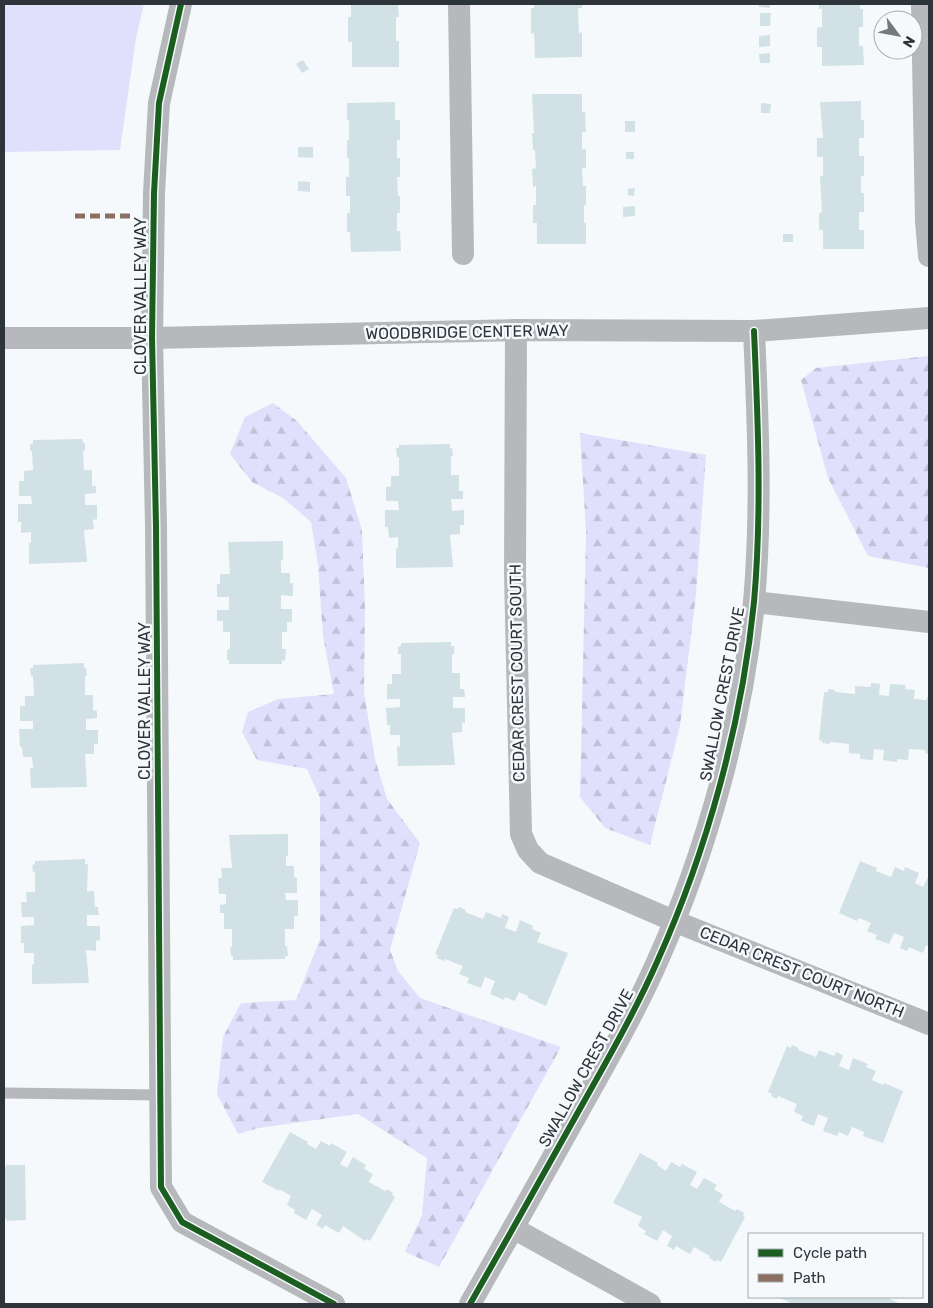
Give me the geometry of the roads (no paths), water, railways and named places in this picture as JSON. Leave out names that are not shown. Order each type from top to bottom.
[{"type":"street","name":"CLOVER VALLEY WAY","points":[[181,4],[159,103],[154,193],[152,338],[156,546],[161,1187],[182,1222],[334,1304]]},
{"type":"street","points":[[459,4],[463,254]]},
{"type":"street","points":[[922,4],[926,220],[929,256]]},
{"type":"street","name":"WOODBRIDGE CENTER WAY","points":[[4,338],[152,338],[516,330],[754,331],[929,318]]},
{"type":"street","name":"CEDAR CREST COURT SOUTH","points":[[516,330],[514,574],[521,834],[528,850],[540,863],[674,921]]},
{"type":"street","name":"SWALLOW CREST DRIVE","points":[[470,1304],[640,999],[696,865],[714,808],[731,740],[754,602],[758,487],[754,331]]},
{"type":"street","points":[[754,602],[929,622]]},
{"type":"street","name":"CEDAR CREST COURT NORTH","points":[[674,921],[929,1024]]},
{"type":"street","points":[[513,1228],[650,1304]]},
{"type":"lane","points":[[4,1093],[160,1095]]}]
